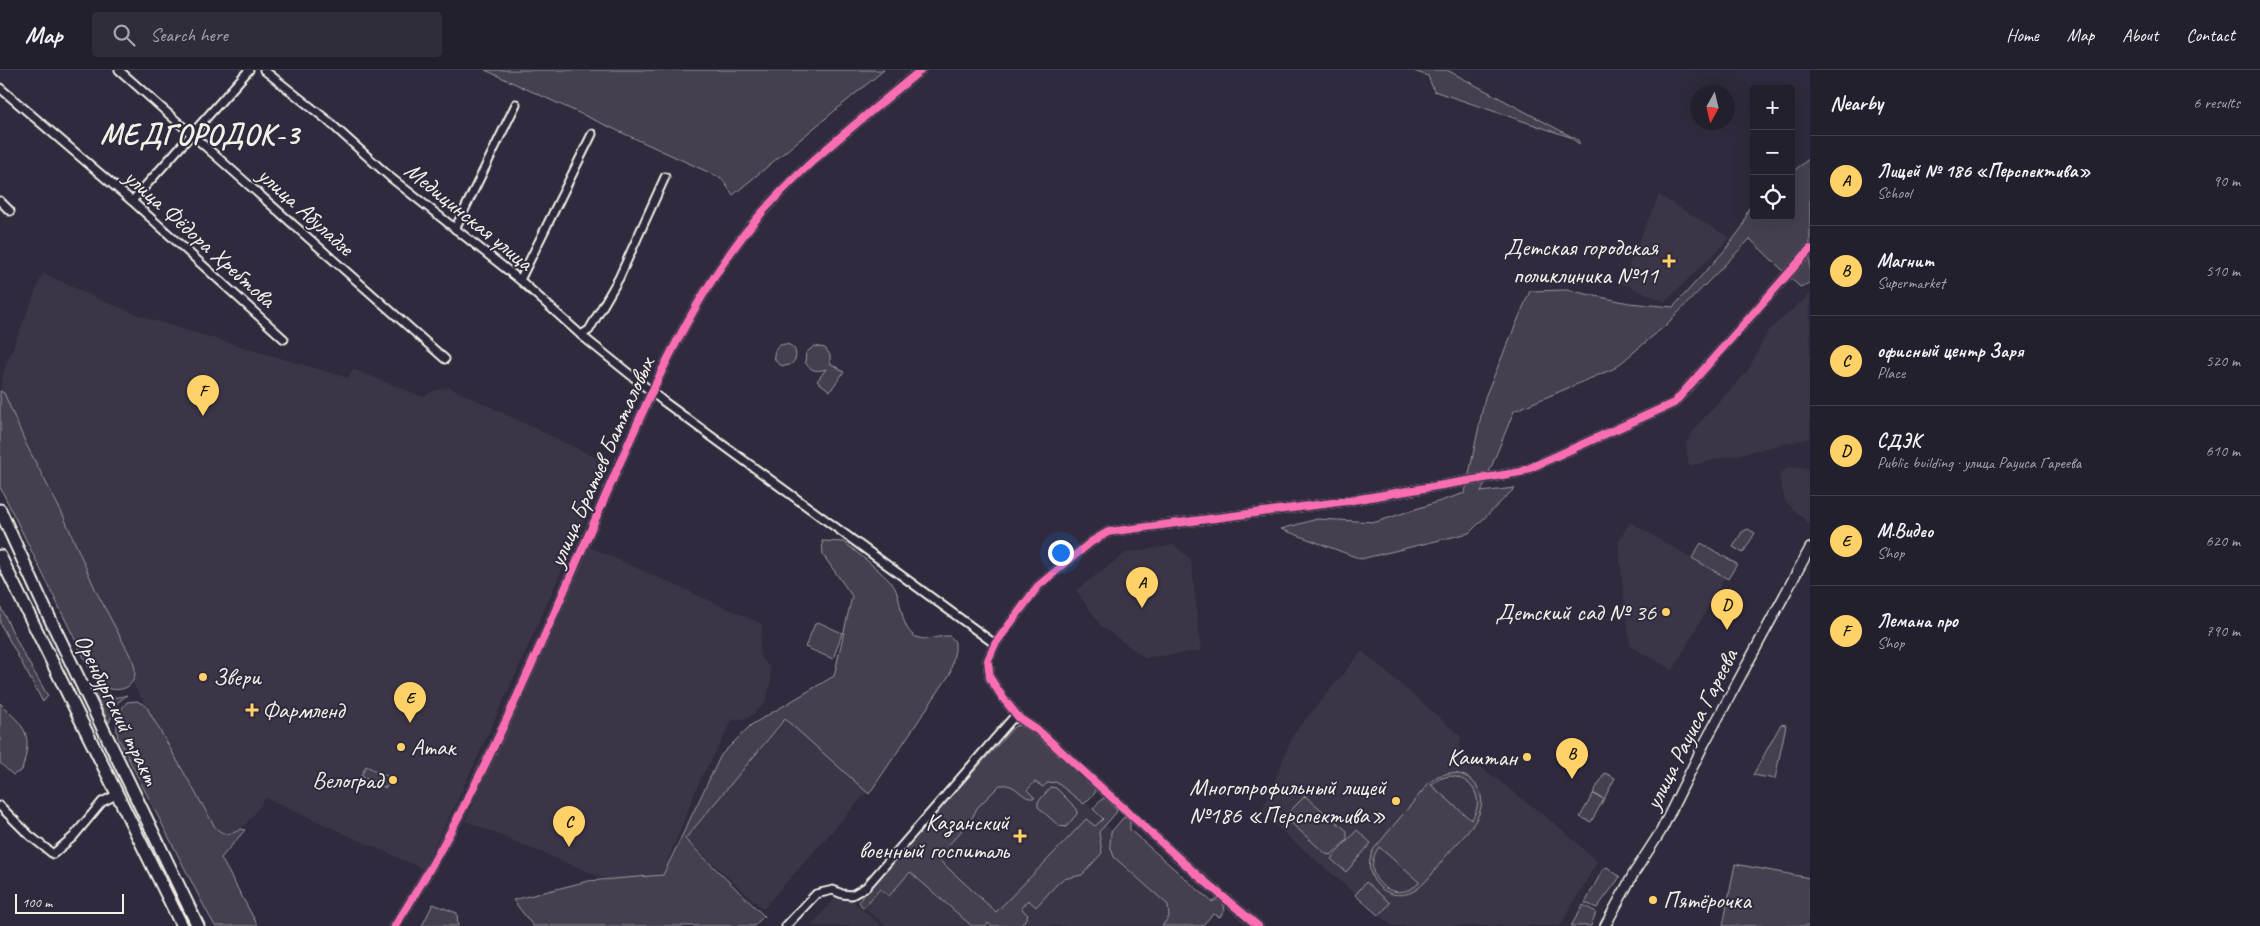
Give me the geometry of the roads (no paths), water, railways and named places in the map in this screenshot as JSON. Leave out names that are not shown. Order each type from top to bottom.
[{"type":"main road","name":"Оренбургский тракт","points":[[0,510],[198,926]]},
{"type":"main road","name":"Оренбургский тракт","points":[[0,556],[182,926]]},
{"type":"street","name":"улица Абуладзе","points":[[119,70],[445,359]]},
{"type":"street","points":[[132,201],[248,70]]},
{"type":"street","name":"Медицинская улица","points":[[264,70],[328,120],[390,177],[520,280],[582,336],[651,390],[996,644]]},
{"type":"street","name":"улица Братьев Батталовых","points":[[395,926],[431,868],[464,806],[519,693],[651,390],[703,295],[744,235],[770,203],[798,174],[921,70]]},
{"type":"street","name":"улица Фёдора Хребтова","points":[[0,88],[132,201],[284,339]]},
{"type":"street","points":[[455,228],[516,104]]},
{"type":"street","points":[[520,280],[592,134]]},
{"type":"street","points":[[582,336],[589,330],[619,278],[666,177]]},
{"type":"street","points":[[0,201],[10,211]]},
{"type":"street","points":[[1258,926],[1175,855],[1040,732],[1019,718],[990,678],[988,660],[996,644],[1038,586],[1060,566],[1108,532],[1347,502],[1521,472],[1674,402],[1810,248]]},
{"type":"street","name":"улица Рауиса Гареева","points":[[1605,926],[1634,872],[1661,831],[1704,744],[1810,548]]},
{"type":"street","points":[[786,926],[816,894],[833,890],[842,894],[852,895],[866,887],[1012,719],[1019,718]]},
{"type":"street","points":[[0,806],[29,835],[53,854],[73,837],[102,802],[118,794]]},
{"type":"place","name":"Детская городская поликлиника №11","points":[[1669,261]]},
{"type":"place","name":"Лемана про","points":[[203,416]]},
{"type":"place","name":"Лицей № 186 «Перспектива»","points":[[1142,608]]},
{"type":"place","name":"Детский сад № 36","points":[[1666,612]]},
{"type":"place","name":"СДЭК","points":[[1727,630]]},
{"type":"place","name":"Звери","points":[[203,677]]},
{"type":"place","name":"Фармленд","points":[[252,710]]},
{"type":"place","name":"М.Видео","points":[[410,723]]},
{"type":"place","name":"Атак","points":[[401,747]]},
{"type":"place","name":"Каштан","points":[[1527,757]]},
{"type":"place","name":"Магнит","points":[[1572,779]]},
{"type":"place","name":"Велоград","points":[[393,780]]},
{"type":"place","name":"Многопрофильный лицей №186 «Перспектива»","points":[[1396,801]]},
{"type":"place","name":"Казанский военный госпиталь","points":[[1020,836]]},
{"type":"place","name":"офисный центр Заря","points":[[569,847]]},
{"type":"place","name":"Пятёрочка","points":[[1653,900]]},
{"type":"district","name":"МЕДГОРОДОК-3","points":[[200,134]]}]
